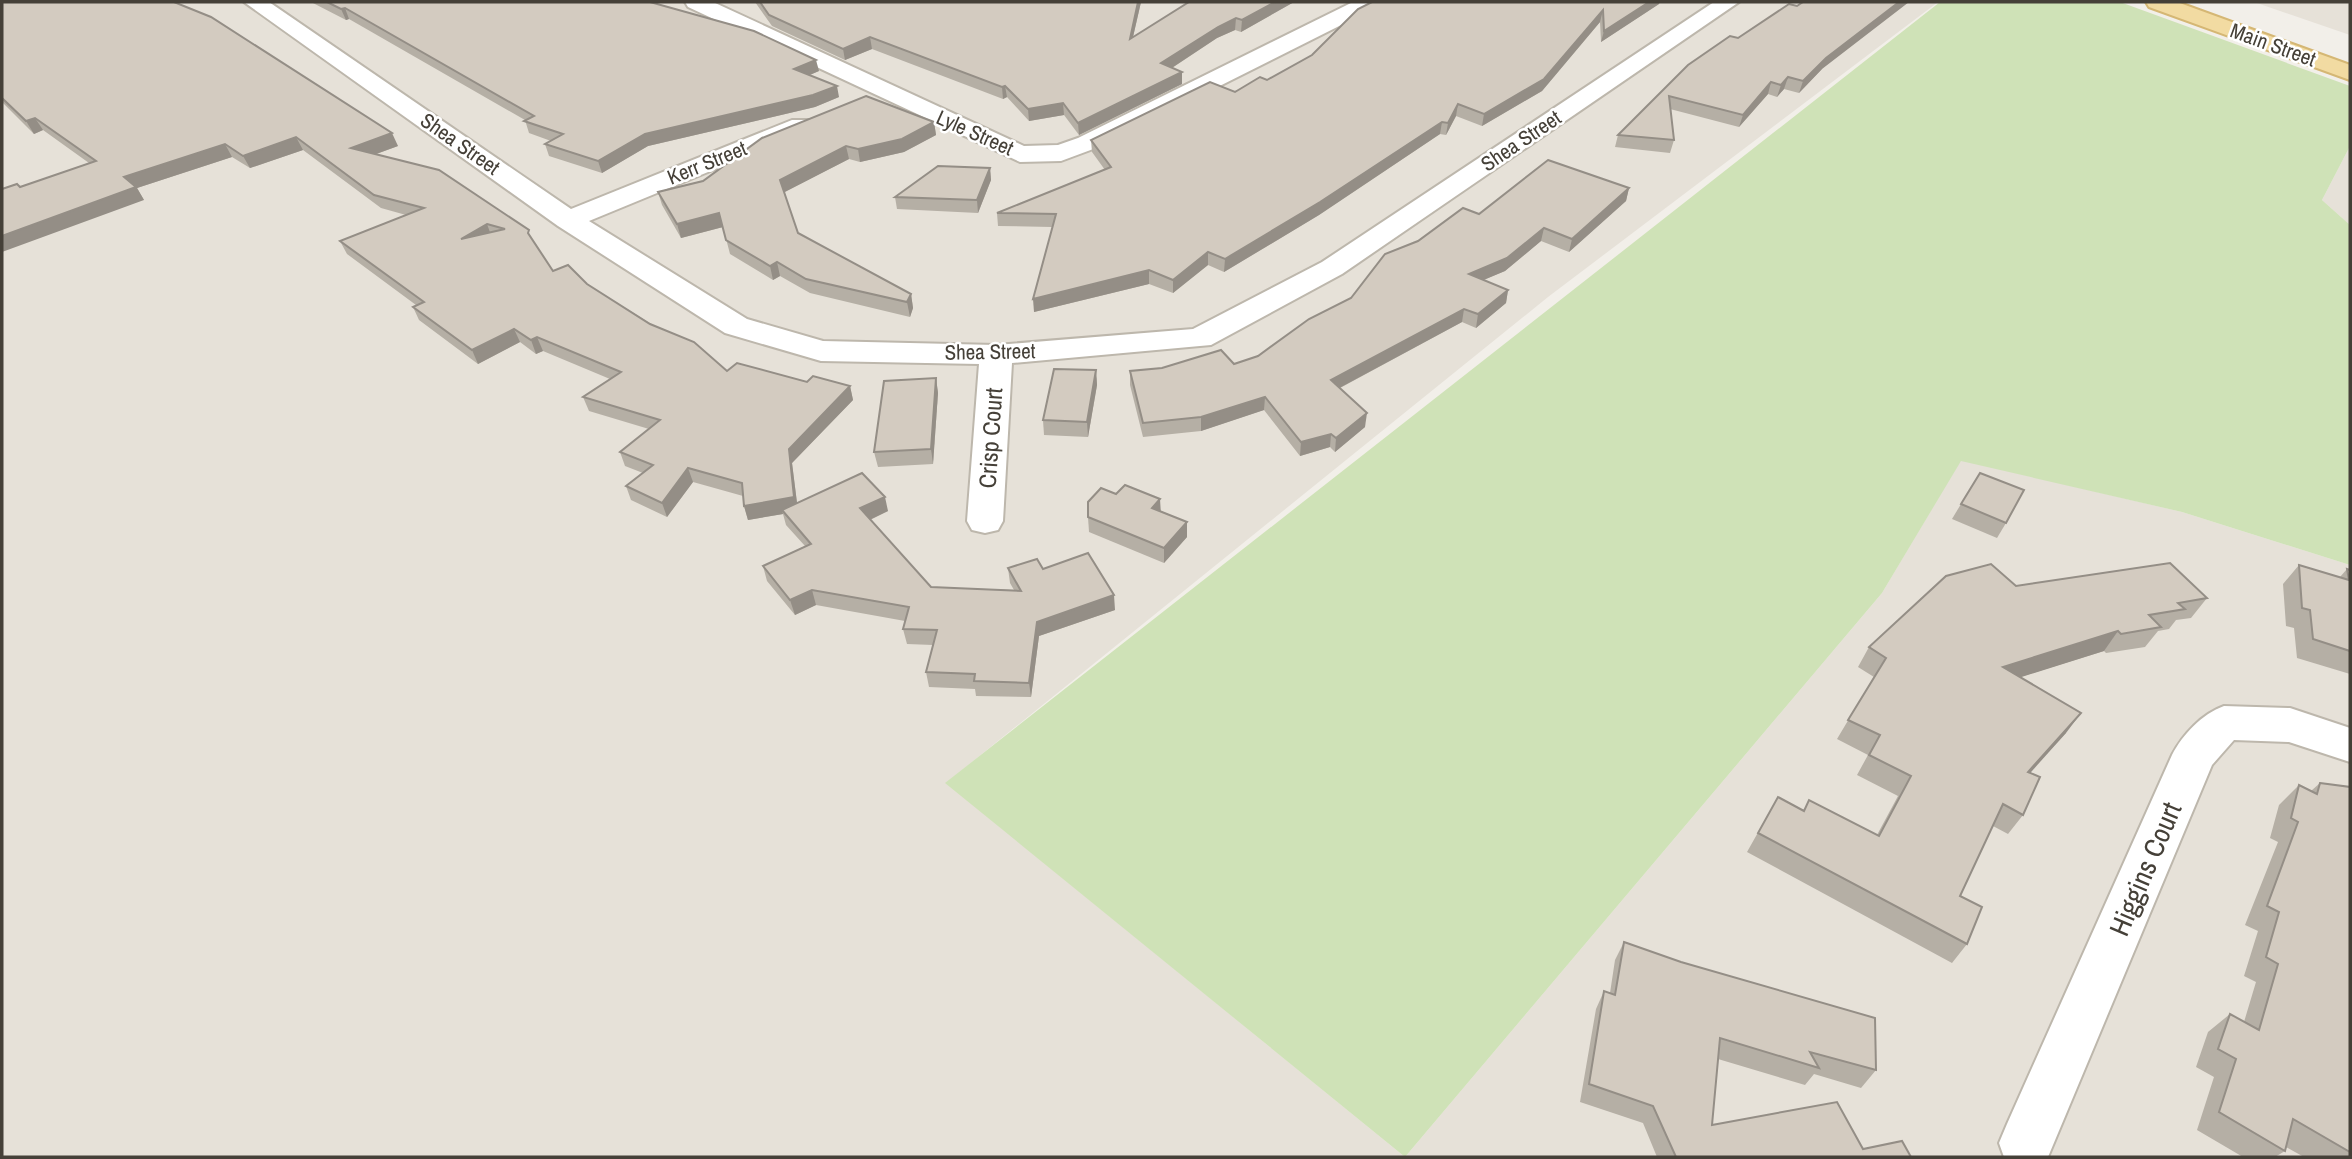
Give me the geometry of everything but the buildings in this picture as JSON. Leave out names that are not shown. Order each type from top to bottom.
[{"type":"main road","name":"Main Street","points":[[2157,2],[2350,73]]},
{"type":"street","name":"Shea Street","points":[[255,2],[568,220],[736,326],[821,351],[996,355],[1200,338],[1332,268],[1728,2]]},
{"type":"street","name":"Lyle Street","points":[[696,2],[1020,154],[1061,153],[1087,143],[1369,2]]},
{"type":"street","name":"Kerr Street","points":[[568,220],[883,91]]},
{"type":"street","points":[[1038,153],[1038,181]]},
{"type":"street","name":"Crisp Court","points":[[985,521],[996,355]]},
{"type":"street","name":"Higgins Court","points":[[2026,1143],[2194,755],[2224,723],[2290,725],[2350,745]]},
{"type":"shaded area","points":[[2,2],[1938,2],[1548,297],[946,783],[1405,1157],[2,1157]]},
{"type":"shaded area","points":[[2254,2],[2350,2],[2350,35]]},
{"type":"shaded area","points":[[2350,146],[2350,225],[2322,200]]},
{"type":"shaded area","points":[[1961,460],[2182,512],[2350,565],[2350,1157],[1405,1157],[1882,593]]},
{"type":"green space","points":[[1940,2],[2120,2],[2350,86],[2350,146],[2322,200],[2350,225],[2350,565],[2182,512],[1961,461],[1882,593],[1405,1157],[945,783]]}]
